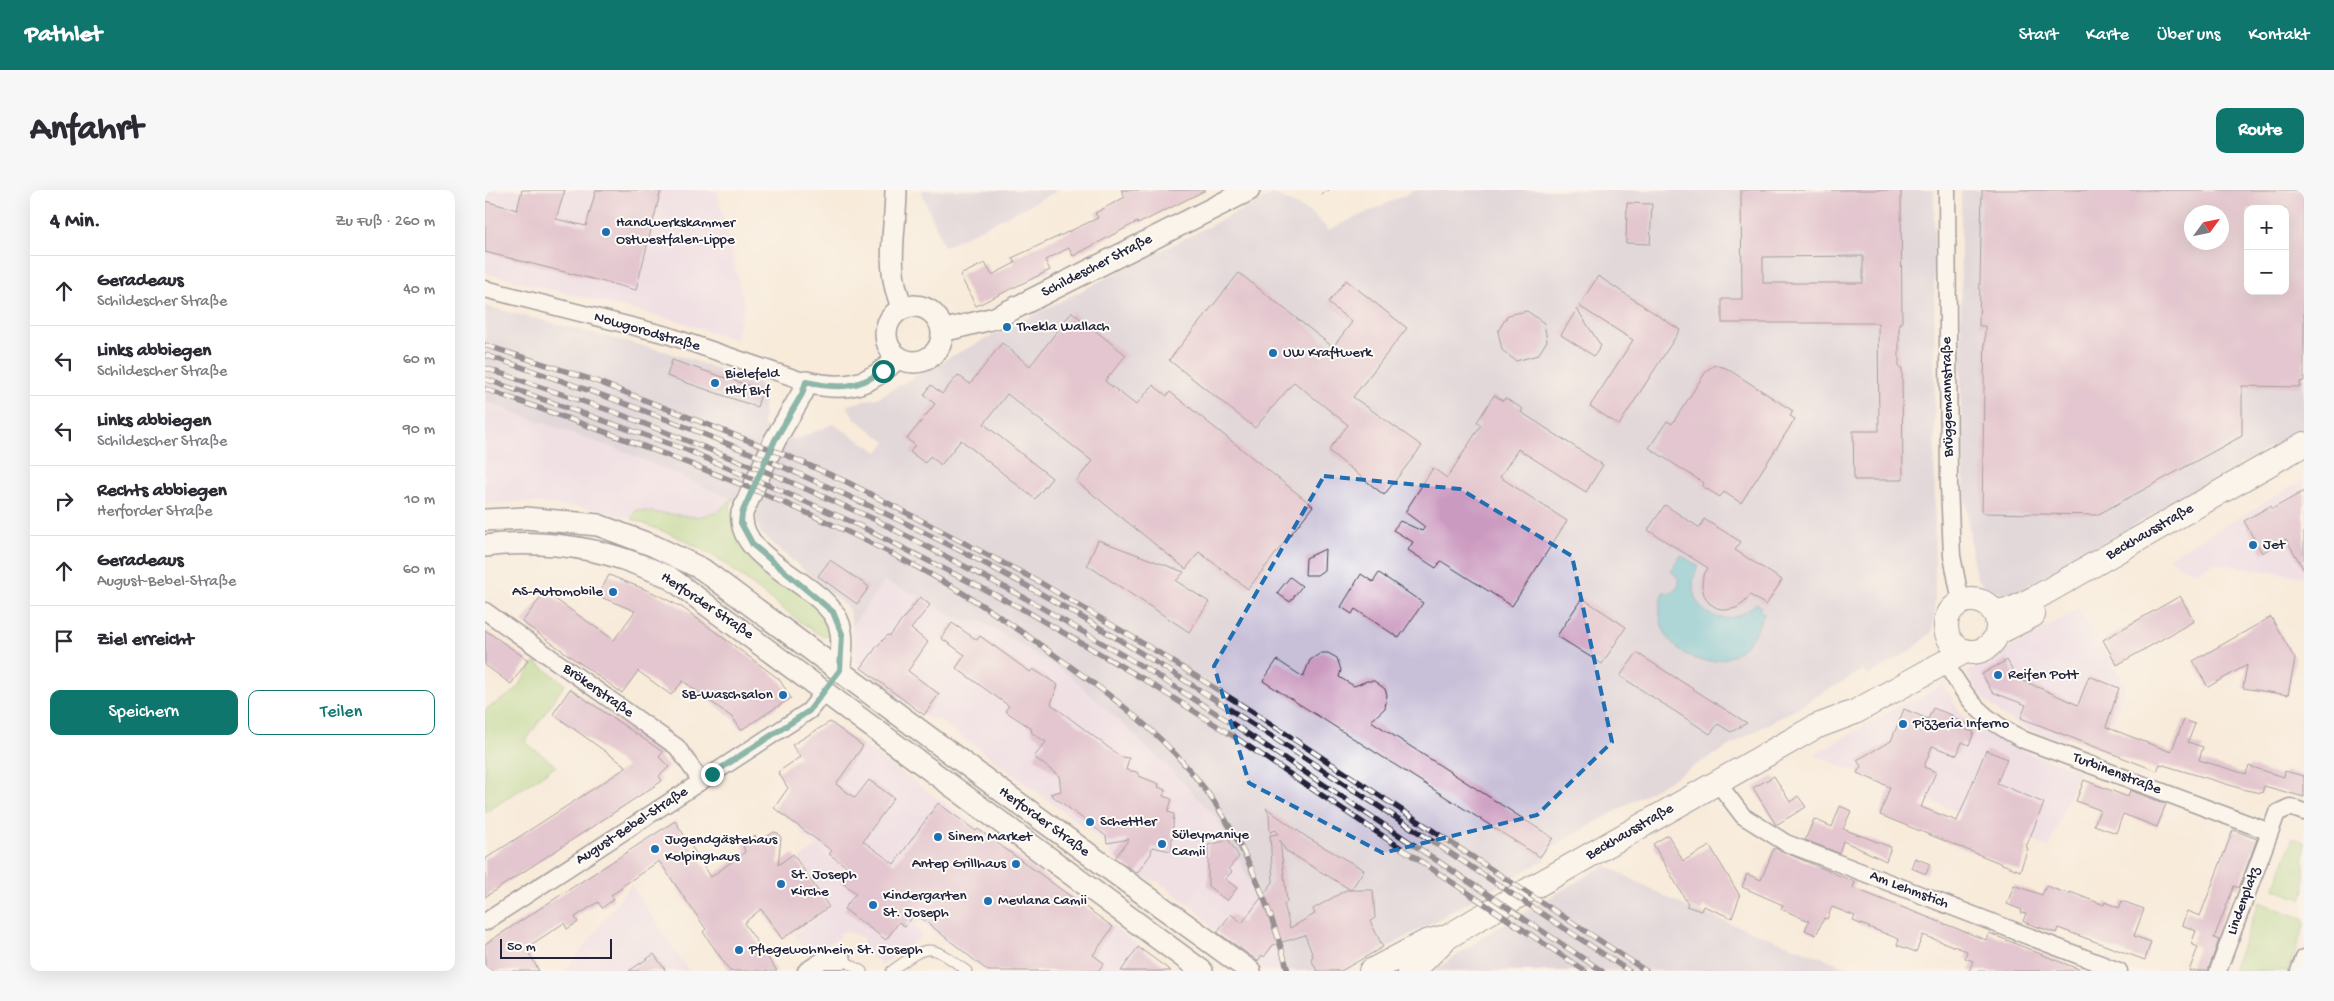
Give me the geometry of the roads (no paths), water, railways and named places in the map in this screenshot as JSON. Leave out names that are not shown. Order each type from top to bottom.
[{"type":"main road","name":"Beckhausstraße","points":[[1995,623],[2013,609],[2031,601],[2304,444]]},
{"type":"main road","name":"Beckhausstraße","points":[[1995,623],[2047,608],[2304,461]]},
{"type":"main road","points":[[1977,601],[1988,606],[1995,623],[1991,644],[1984,649],[1976,652],[1953,650],[1946,630],[1949,614],[1961,602],[1977,601]]},
{"type":"main road","name":"Beckhausstraße","points":[[1409,971],[1421,963],[1446,938],[1815,727],[1855,712],[1953,650]]},
{"type":"main road","name":"Beckhausstraße","points":[[1371,971],[1425,942],[1446,938]]},
{"type":"street","points":[[896,190],[891,254],[896,288],[903,308]]},
{"type":"street","name":"Schildescher Straße","points":[[942,331],[995,318],[1249,190]]},
{"type":"street","name":"Brüggemannstraße","points":[[1947,190],[1949,485],[1952,556],[1961,602]]},
{"type":"street","name":"Nowgorodstraße","points":[[485,289],[667,335],[806,382]]},
{"type":"street","points":[[913,306],[928,310],[939,321],[942,331],[940,346],[930,358],[915,363],[897,358],[887,343],[885,332],[888,322],[894,313],[903,308],[913,306]]},
{"type":"street","points":[[824,692],[840,670],[842,634],[833,612],[763,555],[746,535],[741,523],[742,513],[775,440],[802,394],[806,382],[838,388],[863,383],[883,371],[897,358]]},
{"type":"street","name":"Herforder Straße","points":[[485,520],[525,518],[598,525],[654,546],[702,569],[1003,792],[1250,971]]},
{"type":"street","name":"Herforder Straße","points":[[485,546],[534,545],[581,549],[625,559],[669,577],[782,658],[824,692],[1202,971]]},
{"type":"street","name":"Brökerstraße","points":[[485,611],[677,747],[701,781]]},
{"type":"street","name":"Turbinenstraße","points":[[1953,650],[1966,697],[1992,723],[2008,732],[2270,832]]},
{"type":"street","name":"August-Bebel-Straße","points":[[485,922],[809,711],[824,692]]},
{"type":"street","name":"Am Lehmstich","points":[[1717,782],[1743,816],[1786,843],[2119,971]]},
{"type":"street","points":[[960,793],[967,786],[972,785],[990,793],[1003,792]]},
{"type":"street","points":[[2270,832],[2277,813],[2289,806],[2304,812]]},
{"type":"street","name":"Lindenplatz","points":[[2218,971],[2270,832]]},
{"type":"street","points":[[2299,971],[2304,958]]},
{"type":"street","points":[[806,971],[823,960],[843,960]]},
{"type":"lane","points":[[891,971],[918,952],[927,949],[935,949],[967,971]]},
{"type":"lane","points":[[843,960],[862,971]]},
{"type":"water","points":[[1681,555],[1698,566],[1693,581],[1694,594],[1699,605],[1708,613],[1718,617],[1731,617],[1743,613],[1756,603],[1761,606],[1759,610],[1764,613],[1754,635],[1745,646],[1730,657],[1713,661],[1697,659],[1683,652],[1671,641],[1663,627],[1660,610],[1663,592],[1671,593],[1679,586],[1678,578],[1671,571]]},
{"type":"tram line","points":[[1322,194],[1329,190]]},
{"type":"railway","points":[[485,345],[596,381],[788,456],[847,482],[1036,580],[1161,654],[1251,711],[1646,971]]},
{"type":"railway","points":[[485,355],[625,403],[762,458],[896,518],[962,551],[1027,586],[1131,647],[1629,971]]},
{"type":"railway","points":[[485,368],[617,413],[779,477],[876,520],[1025,598],[1150,671],[1239,728],[1602,971]]},
{"type":"railway","points":[[485,379],[687,450],[852,522],[1019,607],[1145,680],[1233,736],[1585,971]]},
{"type":"railway","points":[[485,389],[654,450],[819,518],[873,544],[959,591],[1074,669],[1134,715],[1171,749],[1219,809],[1255,875],[1288,971]]},
{"type":"place","name":"Handwerkskammer Ostwestfalen-Lippe","points":[[606,232]]},
{"type":"place","name":"Thekla Wallach","points":[[1007,327]]},
{"type":"place","name":"UW Kraftwerk","points":[[1273,353]]},
{"type":"place","name":"Bielefeld Hbf Bhf","points":[[715,383]]},
{"type":"place","name":"Jet","points":[[2253,545]]},
{"type":"place","name":"AS-Automobile","points":[[613,592]]},
{"type":"place","name":"Reifen Pott","points":[[1998,675]]},
{"type":"place","name":"SB-Waschsalon","points":[[783,695]]},
{"type":"place","name":"Pizzeria Inferno","points":[[1903,724]]},
{"type":"place","name":"Schettler","points":[[1090,822]]},
{"type":"place","name":"Sinem Market","points":[[938,837]]},
{"type":"place","name":"Süleymaniye Camii","points":[[1162,844]]},
{"type":"place","name":"Jugendgästehaus Kolpinghaus","points":[[655,849]]},
{"type":"place","name":"Antep Grillhaus","points":[[1016,864]]},
{"type":"place","name":"St. Joseph Kirche","points":[[781,884]]},
{"type":"place","name":"Mevlana Camii","points":[[988,901]]},
{"type":"place","name":"Kindergarten St. Joseph","points":[[873,905]]},
{"type":"place","name":"Pflegewohnheim St. Joseph","points":[[739,950]]}]
